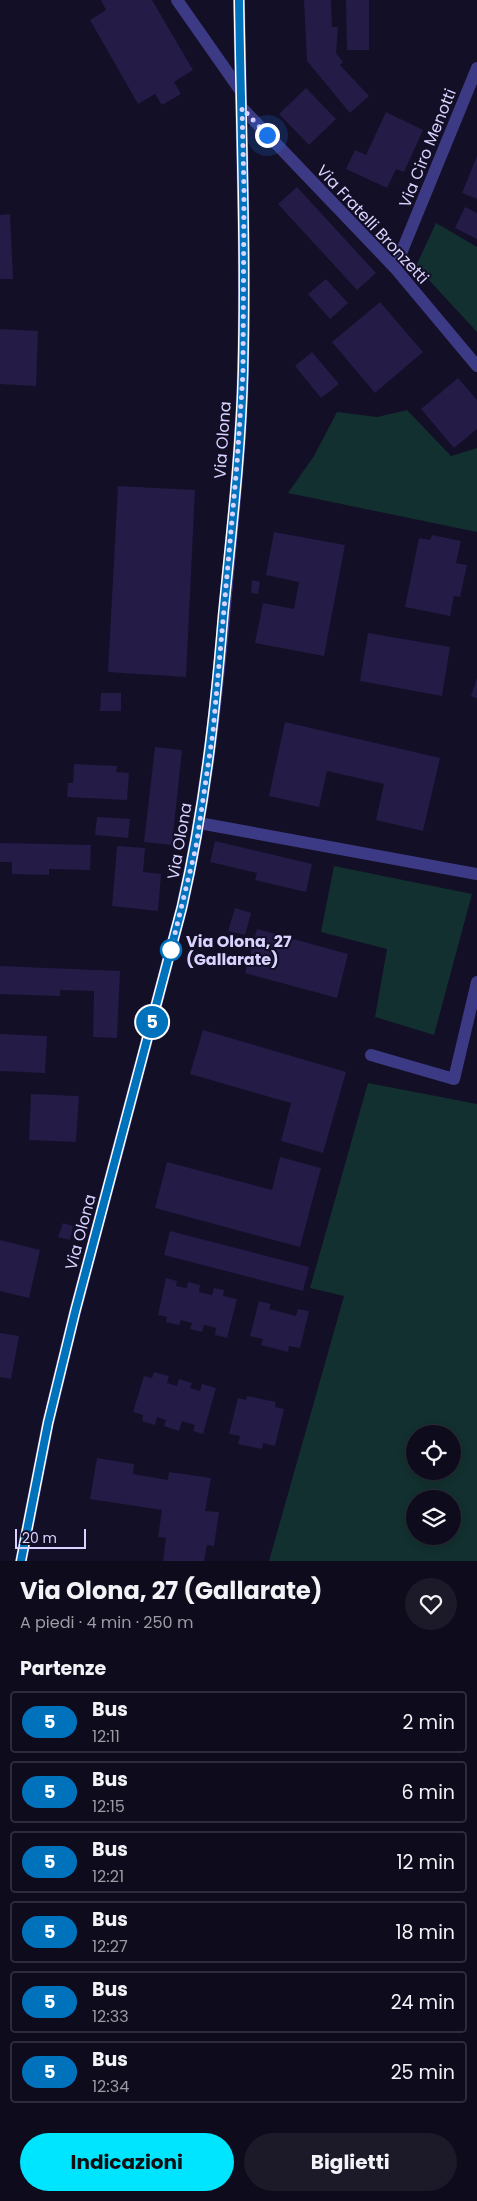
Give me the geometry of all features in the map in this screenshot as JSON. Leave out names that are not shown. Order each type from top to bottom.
[{"type":"street","points":[[177,0],[240,90]]},
{"type":"street","name":"Via Olona","points":[[21,1561],[48,1423],[75,1312],[180,916],[196,847],[213,732],[243,382],[244,190],[240,90],[240,0]]},
{"type":"street","name":"Via Ciro Menotti","points":[[395,268],[477,68]]},
{"type":"street","name":"Via Fratelli Bronzetti","points":[[242,108],[395,268],[477,366]]},
{"type":"street","points":[[199,823],[477,874]]},
{"type":"street","points":[[371,1055],[454,1079],[477,982]]},
{"type":"green space","points":[[436,223],[477,247],[477,332],[416,266]]},
{"type":"green space","points":[[407,410],[451,456],[477,448],[477,532],[288,493],[314,456],[337,412],[377,417]]},
{"type":"green space","points":[[334,866],[472,894],[434,1035],[375,1017],[387,949],[321,932]]},
{"type":"green space","points":[[368,1083],[477,1104],[477,1561],[269,1561],[344,1296],[310,1288]]},
{"type":"building","points":[[101,0],[152,0],[193,70],[174,82],[181,94],[162,105],[155,94],[138,104],[90,20],[106,10]]},
{"type":"building","points":[[304,0],[331,0],[332,27],[338,27],[336,53],[343,62],[340,65],[369,96],[350,113],[307,61]]},
{"type":"building","points":[[346,0],[369,0],[369,50],[347,50]]},
{"type":"building","points":[[306,88],[336,119],[309,145],[279,114]]},
{"type":"building","points":[[386,112],[423,130],[404,172],[396,169],[387,188],[346,169],[355,150],[366,155]]},
{"type":"building","points":[[477,156],[477,199],[462,193]]},
{"type":"building","points":[[297,187],[376,273],[357,290],[278,204]]},
{"type":"building","points":[[465,207],[477,213],[477,239],[455,228]]},
{"type":"building","points":[[10,214],[13,279],[0,279],[0,215]]},
{"type":"building","points":[[326,279],[348,303],[330,319],[308,294]]},
{"type":"building","points":[[380,302],[423,352],[375,393],[332,342]]},
{"type":"building","points":[[0,329],[38,331],[36,386],[0,384]]},
{"type":"building","points":[[312,352],[339,384],[321,398],[295,366]]},
{"type":"building","points":[[458,378],[477,400],[477,429],[454,448],[421,409]]},
{"type":"building","points":[[118,486],[195,490],[186,677],[108,672]]},
{"type":"building","points":[[274,532],[345,545],[324,656],[255,643],[263,603],[294,609],[299,582],[266,575]]},
{"type":"building","points":[[432,535],[461,541],[456,563],[467,565],[460,597],[454,596],[450,616],[405,607],[419,538],[430,540]]},
{"type":"building","points":[[252,580],[260,582],[258,594],[251,593]]},
{"type":"building","points":[[368,633],[450,647],[442,696],[360,681]]},
{"type":"building","points":[[477,678],[477,698],[471,696]]},
{"type":"building","points":[[101,693],[121,693],[121,711],[100,711]]},
{"type":"building","points":[[285,722],[440,758],[423,831],[376,820],[384,784],[327,771],[319,807],[269,796]]},
{"type":"building","points":[[155,747],[182,750],[172,845],[144,842]]},
{"type":"building","points":[[74,764],[117,766],[116,772],[129,773],[127,800],[67,797],[68,783],[73,783]]},
{"type":"building","points":[[97,817],[130,819],[128,838],[95,835]]},
{"type":"building","points":[[215,841],[312,864],[306,892],[255,880],[257,873],[210,862]]},
{"type":"building","points":[[0,843],[91,845],[90,870],[49,869],[49,875],[12,874],[12,862],[0,862]]},
{"type":"building","points":[[117,846],[145,848],[143,872],[161,874],[158,911],[112,906]]},
{"type":"building","points":[[235,908],[251,913],[245,935],[228,931]]},
{"type":"building","points":[[257,929],[348,954],[337,998],[245,973]]},
{"type":"building","points":[[0,966],[120,971],[117,1038],[93,1037],[94,991],[60,990],[60,996],[0,994]]},
{"type":"building","points":[[203,1030],[346,1072],[323,1153],[281,1141],[291,1103],[190,1074]]},
{"type":"building","points":[[0,1034],[47,1036],[45,1073],[0,1071]]},
{"type":"building","points":[[31,1094],[79,1096],[76,1142],[29,1140]]},
{"type":"building","points":[[280,1157],[321,1168],[300,1247],[155,1208],[167,1162],[272,1190]]},
{"type":"building","points":[[63,1223],[73,1226],[70,1240],[58,1237]]},
{"type":"building","points":[[170,1231],[309,1267],[303,1291],[164,1255]]},
{"type":"building","points":[[0,1240],[40,1250],[29,1298],[0,1291]]},
{"type":"building","points":[[166,1278],[177,1281],[176,1286],[187,1288],[188,1282],[200,1285],[199,1292],[212,1295],[214,1288],[224,1290],[223,1296],[237,1299],[227,1338],[215,1335],[216,1328],[204,1325],[202,1332],[190,1329],[192,1323],[181,1320],[179,1325],[166,1322],[167,1317],[158,1315]]},
{"type":"building","points":[[259,1301],[271,1304],[269,1309],[296,1316],[298,1309],[309,1311],[300,1348],[289,1346],[288,1352],[261,1345],[263,1339],[250,1336]]},
{"type":"building","points":[[0,1333],[19,1336],[11,1379],[0,1377]]},
{"type":"building","points":[[154,1372],[169,1376],[167,1383],[177,1386],[179,1379],[192,1383],[190,1388],[200,1391],[202,1384],[216,1388],[203,1434],[193,1431],[195,1425],[182,1421],[179,1431],[164,1426],[166,1420],[157,1417],[155,1425],[142,1421],[143,1415],[133,1412],[144,1376],[152,1378]]},
{"type":"building","points":[[247,1396],[276,1402],[275,1407],[284,1409],[275,1446],[263,1443],[262,1449],[238,1444],[240,1436],[229,1434],[238,1398],[246,1400]]},
{"type":"building","points":[[97,1458],[134,1464],[133,1474],[168,1480],[169,1472],[211,1478],[205,1511],[219,1512],[214,1546],[207,1545],[204,1561],[163,1561],[166,1538],[158,1537],[162,1510],[90,1499]]},
{"type":"bus line","name":"5","points":[[21,1561],[48,1423],[75,1312],[182,907],[196,847],[213,732],[237,464],[243,373],[244,190],[239,0]]},
{"type":"place","name":"Via Olona, 27 (Gallarate)","points":[[171,950]]},
{"type":"route","points":[[171,950],[196,847],[213,732],[237,464],[243,373],[244,190],[242,108],[267,135]]}]
